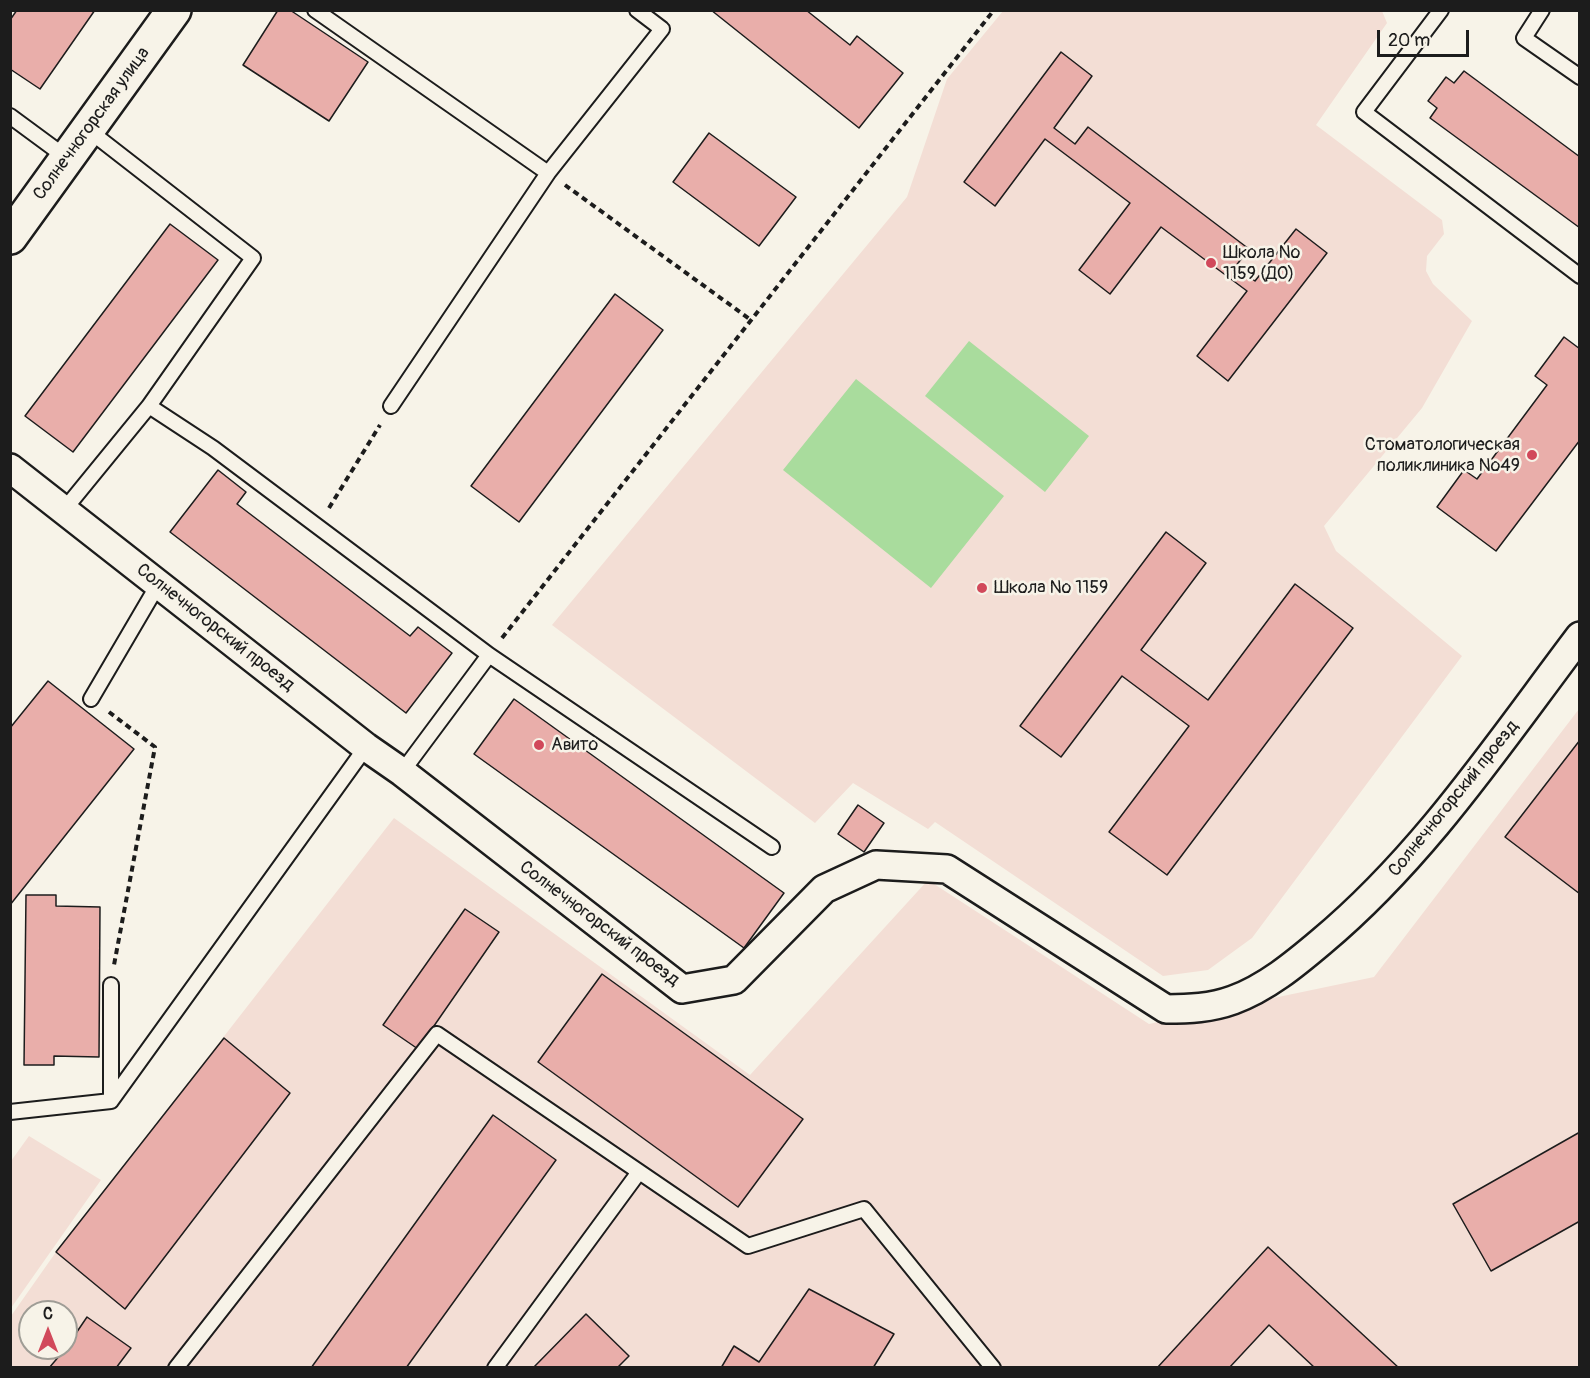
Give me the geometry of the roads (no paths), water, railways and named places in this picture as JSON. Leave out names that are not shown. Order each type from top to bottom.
[{"type":"street","name":"Солнечногорская улица","points":[[10,237],[174,10]]},
{"type":"street","name":"Солнечногорский проезд","points":[[10,468],[366,747],[402,772],[682,989],[734,980],[824,889],[876,865],[947,869],[1166,1009],[1194,1010],[1234,1000],[1286,971],[1388,881],[1446,813],[1580,636]]},
{"type":"lane","points":[[315,10],[548,173]]},
{"type":"lane","points":[[391,406],[548,173],[662,29],[637,10]]},
{"type":"lane","points":[[1441,10],[1364,112],[1580,276]]},
{"type":"lane","points":[[1542,10],[1524,38],[1580,77]]},
{"type":"lane","points":[[10,116],[67,158]]},
{"type":"lane","points":[[64,510],[149,406],[253,258],[87,129]]},
{"type":"lane","points":[[149,406],[213,448],[489,655],[772,847]]},
{"type":"lane","points":[[91,699],[159,584]]},
{"type":"lane","points":[[402,772],[489,655]]},
{"type":"lane","points":[[10,1112],[111,1101],[366,747]]},
{"type":"lane","points":[[111,984],[111,1101]]},
{"type":"lane","points":[[176,1368],[437,1034],[748,1246],[864,1209],[993,1368]]},
{"type":"lane","points":[[495,1368],[639,1172]]},
{"type":"place","name":"Школа № 1159 (ДО)","points":[[1211,263]]},
{"type":"place","name":"Стоматологическая поликлиника №49","points":[[1532,455]]},
{"type":"place","name":"Школа № 1159","points":[[982,588]]},
{"type":"place","name":"Авито","points":[[539,745]]}]
